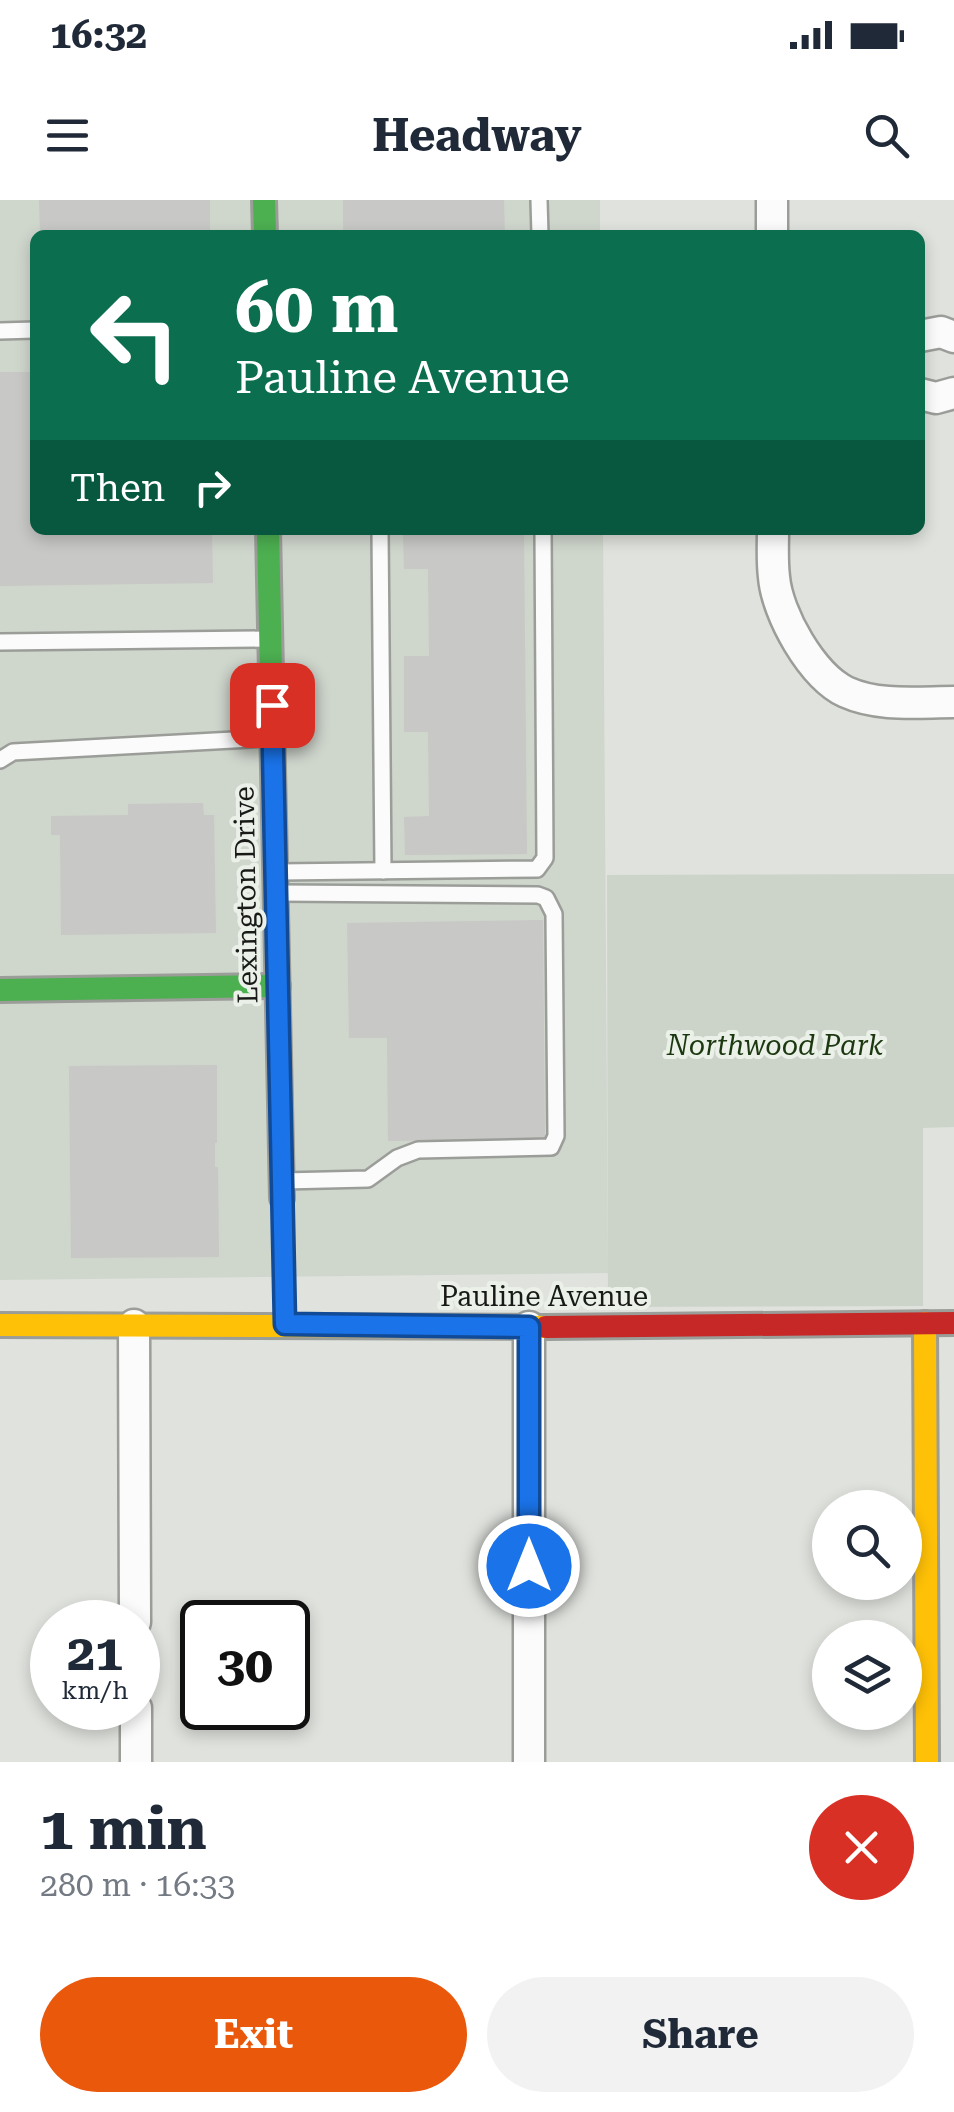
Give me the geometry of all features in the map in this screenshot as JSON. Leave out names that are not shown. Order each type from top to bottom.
[{"type":"street","points":[[264,200],[264,230]]},
{"type":"street","points":[[772,200],[772,230]]},
{"type":"street","points":[[925,335],[941,332],[954,338]]},
{"type":"street","points":[[925,395],[936,398],[954,393]]},
{"type":"street","name":"Lexington Drive","points":[[268,535],[282,1190]]},
{"type":"street","points":[[773,535],[774,580],[786,618],[811,663],[844,692],[885,702],[954,702]]},
{"type":"street","points":[[0,990],[278,986]]},
{"type":"street","points":[[925,1323],[927,1762]]},
{"type":"street","name":"Pauline Avenue","points":[[0,1325],[529,1327],[954,1323]]},
{"type":"street","points":[[134,1325],[135,1600]]},
{"type":"street","points":[[529,1327],[529,1762]]},
{"type":"street","points":[[136,1730],[136,1762]]},
{"type":"lane","points":[[539,200],[540,230]]},
{"type":"lane","points":[[0,331],[30,330]]},
{"type":"lane","points":[[380,535],[383,871]]},
{"type":"lane","points":[[276,882],[383,871],[525,871],[536,869],[545,858],[543,535]]},
{"type":"lane","points":[[0,642],[270,638]]},
{"type":"lane","points":[[0,760],[14,752],[272,738]]},
{"type":"lane","points":[[276,882],[538,895],[546,898],[554,914],[556,1136],[552,1147],[418,1150],[397,1158],[368,1179],[282,1190],[285,1324]]},
{"type":"shaded area","points":[[0,200],[600,200],[600,230],[30,230],[30,535],[603,535],[608,1273],[0,1280]]},
{"type":"green space","name":"Northwood Park","points":[[954,874],[954,1127],[923,1128],[923,1306],[608,1307],[607,875]]},
{"type":"building","points":[[39,200],[210,200],[210,230],[40,230]]},
{"type":"building","points":[[343,200],[504,200],[505,230],[343,230]]},
{"type":"building","points":[[0,372],[30,372],[30,535],[212,535],[213,583],[0,586]]},
{"type":"building","points":[[403,535],[524,535],[527,854],[405,855],[404,817],[429,816],[428,732],[404,732],[404,656],[429,656],[428,569],[404,569]]},
{"type":"building","points":[[203,803],[204,815],[214,815],[216,933],[61,935],[60,835],[51,835],[51,816],[128,815],[128,804]]},
{"type":"building","points":[[543,920],[545,1139],[388,1141],[387,1038],[349,1038],[347,923]]},
{"type":"building","points":[[217,1065],[215,1167],[219,1257],[71,1258],[69,1066]]},
{"type":"traffic: fast","points":[[264,200],[265,230]]},
{"type":"traffic: fast","points":[[268,535],[282,1198]]},
{"type":"traffic: fast","points":[[0,990],[278,986]]},
{"type":"traffic: slow","points":[[925,1323],[927,1762]]},
{"type":"traffic: slow","points":[[0,1325],[546,1327]]},
{"type":"traffic: jam","points":[[546,1327],[954,1323]]},
{"type":"route","points":[[272,705],[285,1324],[529,1327],[529,1566]]}]
